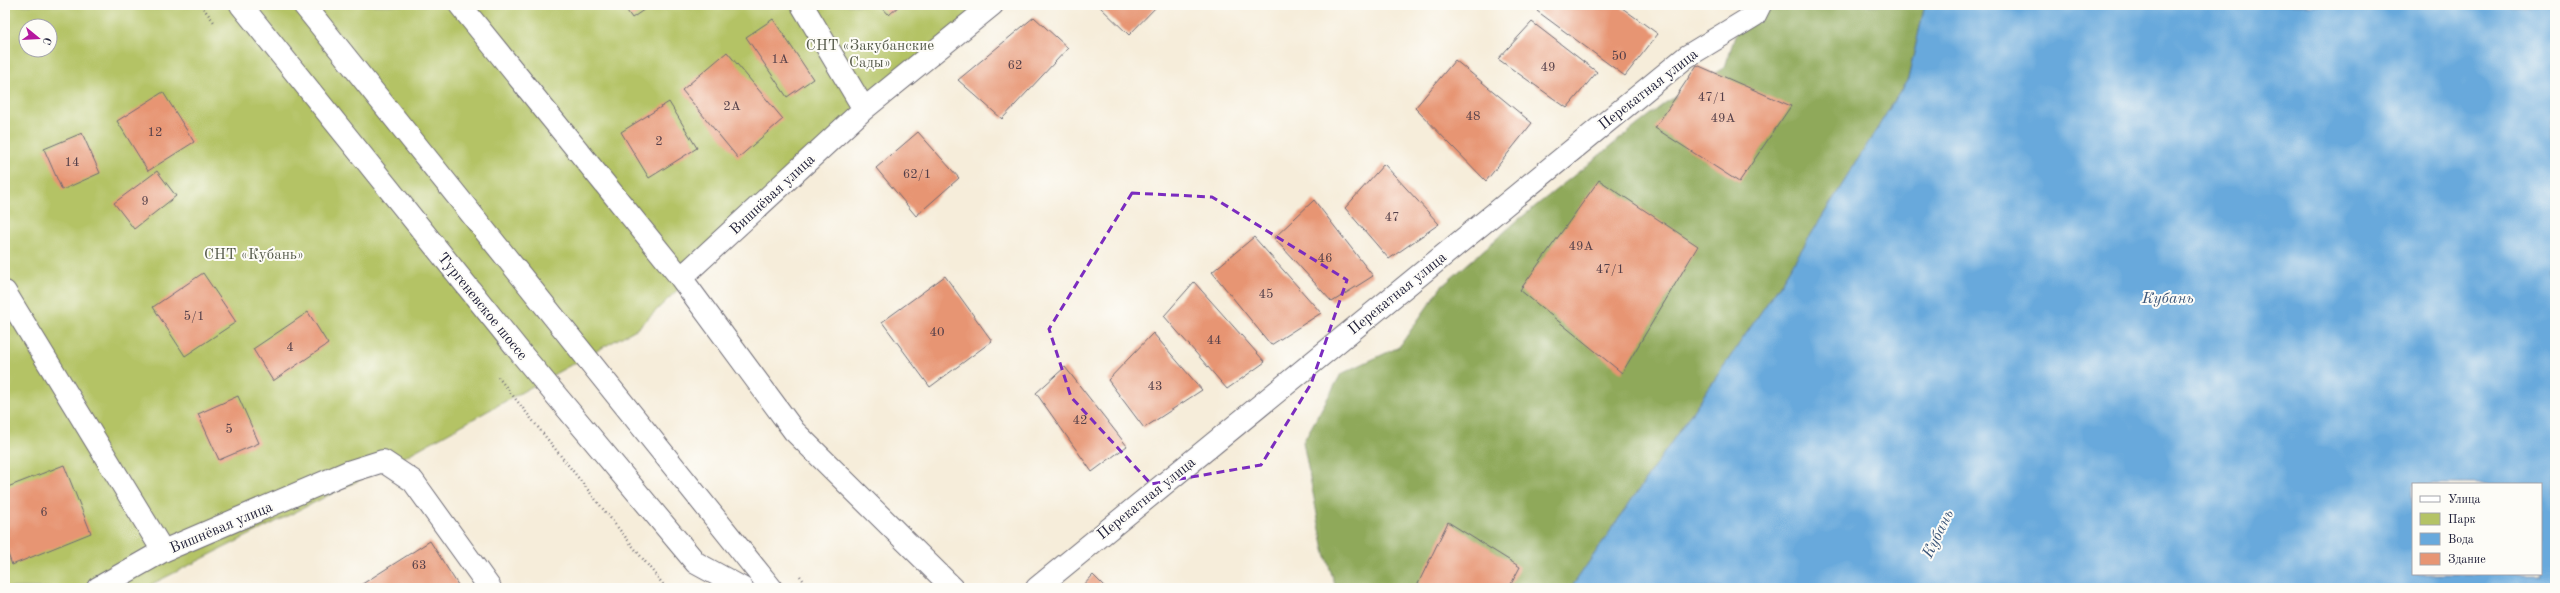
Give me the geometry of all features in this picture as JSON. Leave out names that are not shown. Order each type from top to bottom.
[{"type":"main road","name":"Тургеневское шоссе","points":[[241,5],[524,357],[696,563],[742,588]]},
{"type":"main road","points":[[304,5],[771,588]]},
{"type":"main road","points":[[460,5],[681,278],[794,431],[953,588]]},
{"type":"main road","points":[[802,5],[864,110]]},
{"type":"main road","name":"Вишнёвая улица","points":[[681,278],[864,110],[992,5]]},
{"type":"main road","name":"Перекатная улица","points":[[1037,588],[1680,62],[1755,15],[1760,5]]},
{"type":"main road","points":[[5,292],[163,552]]},
{"type":"main road","name":"Вишнёвая улица","points":[[98,588],[163,552],[348,472],[383,461],[413,481],[490,588]]},
{"type":"highlighted area","points":[[1132,193],[1212,197],[1347,280],[1311,384],[1261,465],[1151,484],[1071,397],[1049,329]]},
{"type":"green space","name":"СНТ «Кубань»","points":[[5,5],[1008,5],[884,104],[862,112],[638,328],[397,461],[144,588],[5,588]]},
{"type":"green space","points":[[1745,5],[1925,5],[1908,79],[1779,286],[1571,588],[1336,588],[1324,550],[1303,442],[1341,374],[1399,347],[1441,287],[1518,220],[1665,103],[1725,67]]},
{"type":"water","name":"Кубань","points":[[1925,5],[2555,5],[2555,588],[1571,588],[1779,286],[1908,79]]},
{"type":"building","points":[[623,5],[651,5],[632,18]]},
{"type":"building","points":[[880,5],[900,5],[889,15]]},
{"type":"building","points":[[1098,5],[1158,5],[1129,35]]},
{"type":"building","points":[[1542,5],[1618,5],[1658,34],[1625,76],[1537,11]]},
{"type":"building","points":[[1034,17],[1068,48],[1002,119],[958,80]]},
{"type":"building","points":[[773,19],[813,79],[787,97],[746,37]]},
{"type":"building","points":[[1532,22],[1597,72],[1567,108],[1498,59]]},
{"type":"building","points":[[727,52],[783,119],[738,158],[682,90]]},
{"type":"building","points":[[1455,60],[1532,123],[1486,181],[1415,108]]},
{"type":"building","points":[[1697,65],[1791,106],[1739,182],[1655,128]]},
{"type":"building","points":[[163,92],[194,142],[148,171],[117,121]]},
{"type":"building","points":[[669,102],[697,148],[649,178],[621,132]]},
{"type":"building","points":[[918,132],[959,178],[916,216],[876,168]]},
{"type":"building","points":[[82,133],[100,173],[62,190],[44,149]]},
{"type":"building","points":[[1384,164],[1439,224],[1389,259],[1345,208]]},
{"type":"building","points":[[157,171],[176,196],[134,229],[114,203]]},
{"type":"building","points":[[1599,180],[1698,246],[1622,373],[1520,290]]},
{"type":"building","points":[[1314,200],[1373,276],[1332,302],[1274,238]]},
{"type":"building","points":[[1254,237],[1321,313],[1271,345],[1212,272]]},
{"type":"building","points":[[203,273],[236,322],[185,356],[153,307]]},
{"type":"building","points":[[945,276],[992,341],[930,387],[882,322]]},
{"type":"building","points":[[1194,282],[1265,362],[1227,389],[1164,316]]},
{"type":"building","points":[[308,312],[328,344],[273,381],[253,349]]},
{"type":"building","points":[[1153,333],[1202,390],[1144,428],[1108,380]]},
{"type":"building","points":[[1065,367],[1127,446],[1092,472],[1036,393]]},
{"type":"building","points":[[238,396],[259,443],[219,460],[198,414]]},
{"type":"building","points":[[64,465],[91,533],[12,565],[5,546],[5,488]]},
{"type":"building","points":[[1448,522],[1520,567],[1509,588],[1416,588]]},
{"type":"building","points":[[430,541],[460,588],[356,588]]},
{"type":"building","points":[[1093,575],[1106,588],[1081,588]]},
{"type":"park label","name":"СНТ «Закубанские Сады»","points":[[870,54]]}]
